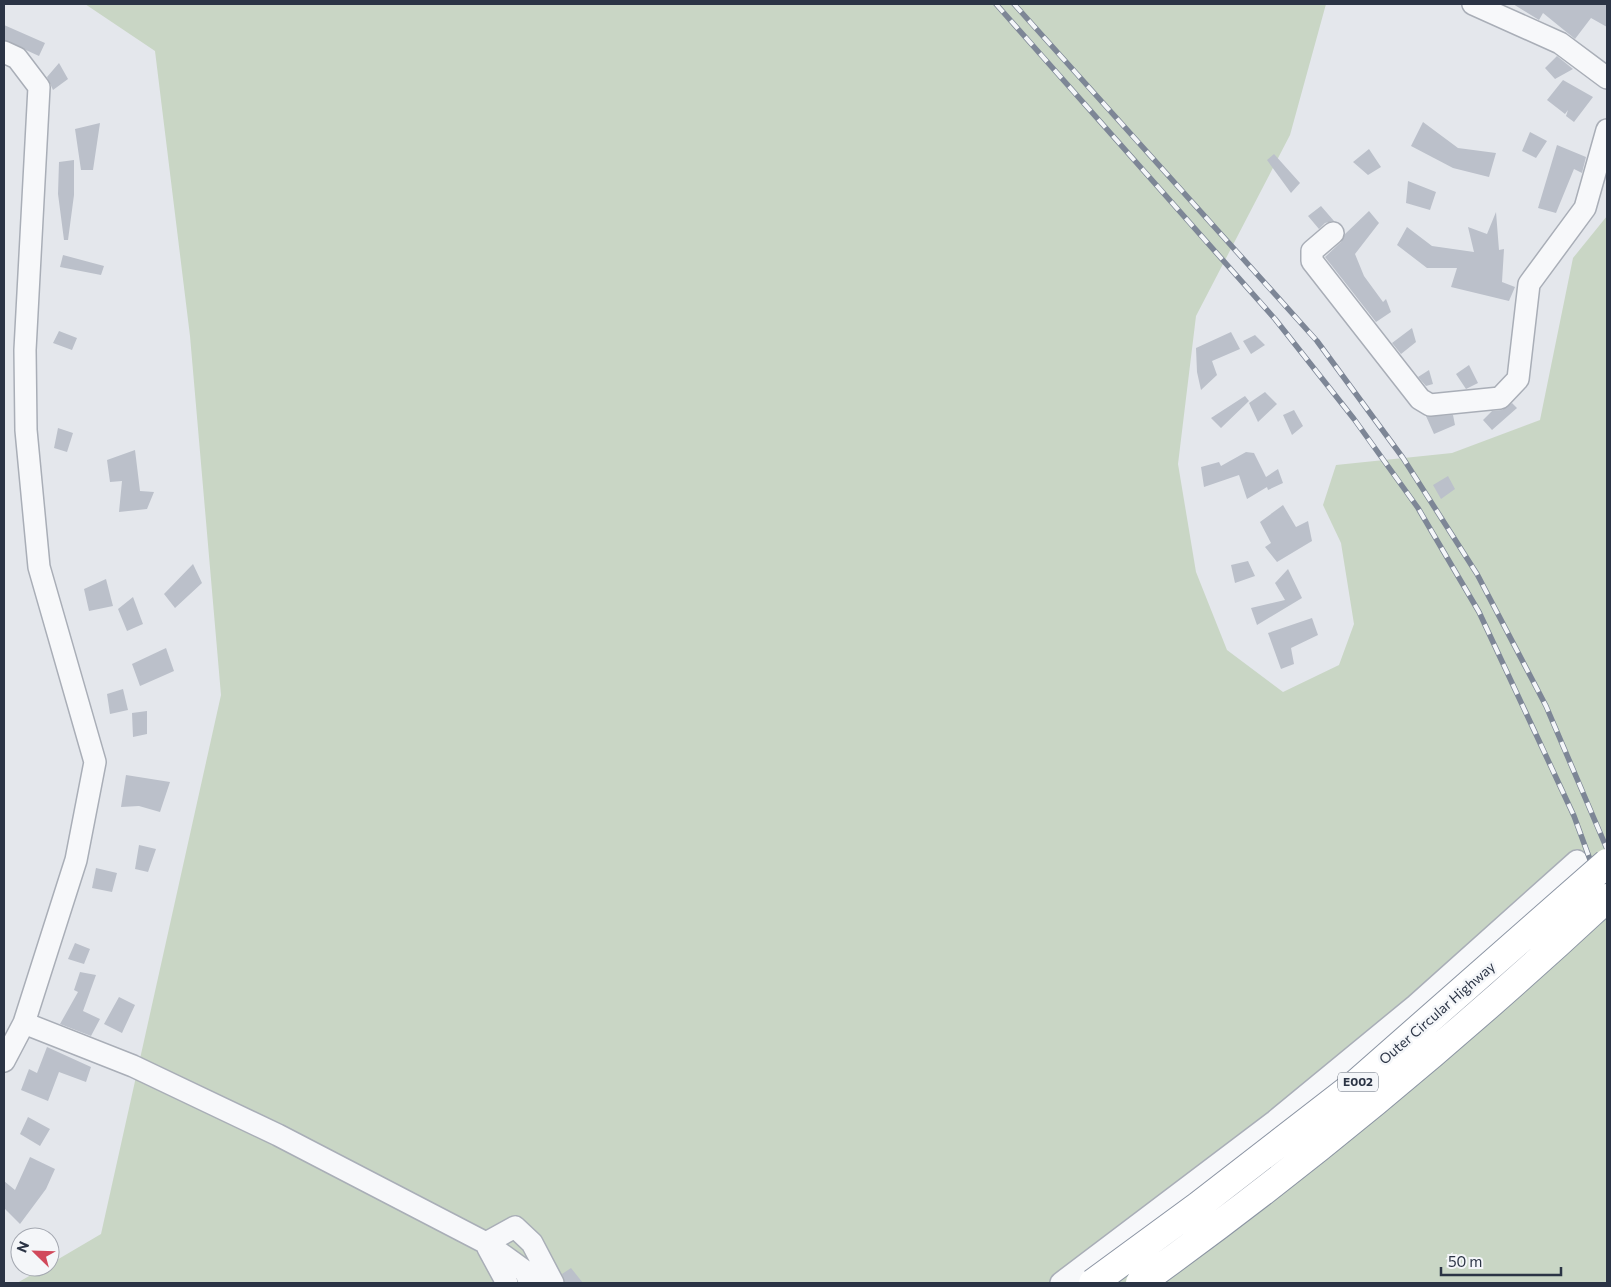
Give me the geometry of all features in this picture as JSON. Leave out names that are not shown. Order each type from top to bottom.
[{"type":"highway","name":"Outer Circular Highway","points":[[1094,1283],[1198,1206],[1358,1082],[1607,863]]},
{"type":"highway","name":"Outer Circular Highway","points":[[1140,1283],[1216,1228],[1350,1120],[1527,972],[1607,898]]},
{"type":"street","points":[[1473,4],[1560,42],[1607,78]]},
{"type":"street","points":[[4,52],[17,58],[39,87],[25,350],[26,430],[39,567],[95,762],[76,860],[24,1022],[4,1061]]},
{"type":"street","points":[[1333,233],[1312,251],[1312,261],[1420,399],[1430,405],[1500,398],[1518,378],[1529,284],[1585,208],[1607,130]]},
{"type":"street","points":[[1061,1283],[1275,1121],[1416,1005],[1576,861]]},
{"type":"street","points":[[24,1022],[133,1066],[278,1135],[486,1243],[525,1271],[530,1283]]},
{"type":"street","points":[[486,1243],[515,1227],[532,1243],[553,1283]]},
{"type":"street","points":[[486,1243],[507,1283]]},
{"type":"green space","points":[[85,4],[1326,4],[1290,135],[1196,316],[1178,464],[1196,572],[1227,650],[1283,692],[1339,665],[1354,624],[1341,543],[1323,505],[1336,465],[1452,453],[1540,420],[1573,258],[1607,216],[1607,1283],[17,1283],[28,1277],[60,1277],[60,1258],[101,1234],[221,695],[190,336],[155,51]]},
{"type":"building","points":[[1513,4],[1607,4],[1607,27],[1591,18],[1575,39],[1543,13],[1539,20]]},
{"type":"building","points":[[4,25],[45,43],[39,56],[4,40]]},
{"type":"building","points":[[1557,56],[1573,69],[1555,79],[1545,68]]},
{"type":"building","points":[[59,63],[68,79],[53,90],[47,77]]},
{"type":"building","points":[[1563,80],[1593,97],[1574,122],[1566,116],[1568,110],[1565,114],[1547,100]]},
{"type":"building","points":[[1423,122],[1458,148],[1496,153],[1489,177],[1453,168],[1411,146]]},
{"type":"building","points":[[100,123],[93,170],[81,170],[75,129]]},
{"type":"building","points":[[1530,132],[1547,141],[1536,158],[1522,151]]},
{"type":"building","points":[[1557,145],[1586,157],[1582,173],[1574,169],[1556,213],[1538,208]]},
{"type":"building","points":[[1369,149],[1381,167],[1368,175],[1353,162]]},
{"type":"building","points":[[1274,154],[1300,183],[1291,193],[1267,160]]},
{"type":"building","points":[[74,160],[74,195],[68,240],[64,240],[58,194],[59,162]]},
{"type":"building","points":[[1408,181],[1436,192],[1430,210],[1406,203]]},
{"type":"building","points":[[1321,206],[1334,221],[1325,223],[1319,229],[1308,216]]},
{"type":"building","points":[[1369,211],[1379,223],[1355,254],[1364,276],[1383,302],[1386,299],[1391,312],[1376,322],[1325,257]]},
{"type":"building","points":[[1496,212],[1499,250],[1504,249],[1502,282],[1515,287],[1509,301],[1451,287],[1457,268],[1427,268],[1397,245],[1407,227],[1432,246],[1474,252],[1468,227],[1487,234]]},
{"type":"building","points":[[63,255],[104,266],[101,275],[60,267]]},
{"type":"building","points":[[1412,328],[1416,342],[1401,354],[1392,343]]},
{"type":"building","points":[[59,331],[77,338],[72,350],[53,343]]},
{"type":"building","points":[[1231,332],[1240,349],[1212,361],[1217,375],[1201,390],[1197,372],[1196,348]]},
{"type":"building","points":[[1255,335],[1265,345],[1251,354],[1243,341]]},
{"type":"building","points":[[1469,365],[1478,383],[1466,389],[1456,374]]},
{"type":"building","points":[[1429,370],[1433,384],[1426,386],[1418,377]]},
{"type":"building","points":[[1265,392],[1277,404],[1258,422],[1249,403]]},
{"type":"building","points":[[1245,396],[1249,401],[1221,428],[1211,418]]},
{"type":"building","points":[[1512,403],[1517,408],[1492,430],[1483,420],[1492,411],[1502,410]]},
{"type":"building","points":[[1294,410],[1303,426],[1292,435],[1283,415]]},
{"type":"building","points":[[1453,415],[1455,425],[1434,434],[1426,416]]},
{"type":"building","points":[[58,428],[73,433],[67,452],[54,448]]},
{"type":"building","points":[[135,450],[140,491],[154,492],[147,509],[119,512],[122,481],[110,482],[107,460]]},
{"type":"building","points":[[1246,452],[1254,453],[1266,477],[1278,469],[1283,483],[1268,490],[1267,487],[1247,499],[1239,475],[1204,487],[1201,467],[1219,462],[1221,466]]},
{"type":"building","points":[[1448,476],[1455,489],[1441,499],[1433,485]]},
{"type":"building","points":[[1283,505],[1296,527],[1308,521],[1312,541],[1277,562],[1265,547],[1271,543],[1260,522]]},
{"type":"building","points":[[1248,561],[1255,576],[1235,583],[1231,565]]},
{"type":"building","points":[[193,564],[202,583],[175,608],[164,594]]},
{"type":"building","points":[[1288,569],[1302,598],[1257,625],[1251,608],[1285,600],[1275,583]]},
{"type":"building","points":[[106,579],[113,606],[89,611],[84,589]]},
{"type":"building","points":[[133,597],[143,624],[127,631],[118,609]]},
{"type":"building","points":[[1312,618],[1318,635],[1291,648],[1294,664],[1281,669],[1268,633]]},
{"type":"building","points":[[166,648],[174,671],[140,686],[132,664]]},
{"type":"building","points":[[123,689],[128,710],[110,714],[107,694]]},
{"type":"building","points":[[147,711],[147,734],[133,737],[132,713]]},
{"type":"building","points":[[126,775],[170,782],[160,812],[139,806],[121,807]]},
{"type":"building","points":[[139,845],[156,849],[148,872],[135,869]]},
{"type":"building","points":[[96,868],[117,873],[112,892],[92,888]]},
{"type":"building","points":[[75,943],[90,949],[84,964],[68,959]]},
{"type":"building","points":[[80,972],[96,975],[83,1011],[100,1019],[91,1036],[60,1024],[78,992],[74,990]]},
{"type":"building","points":[[119,997],[135,1005],[122,1033],[104,1024]]},
{"type":"building","points":[[47,1047],[91,1067],[86,1082],[59,1072],[48,1101],[21,1090],[29,1069],[37,1073]]},
{"type":"building","points":[[28,1117],[50,1129],[40,1146],[20,1134]]},
{"type":"building","points":[[30,1157],[55,1169],[46,1189],[20,1224],[4,1208],[4,1181],[15,1190]]},
{"type":"building","points":[[571,1268],[583,1283],[565,1283],[562,1274]]},
{"type":"railway","points":[[996,4],[1275,319],[1354,419],[1418,508],[1479,612],[1574,816],[1607,906]]},
{"type":"railway","points":[[1014,4],[1317,341],[1403,458],[1477,574],[1546,706],[1607,849]]}]
